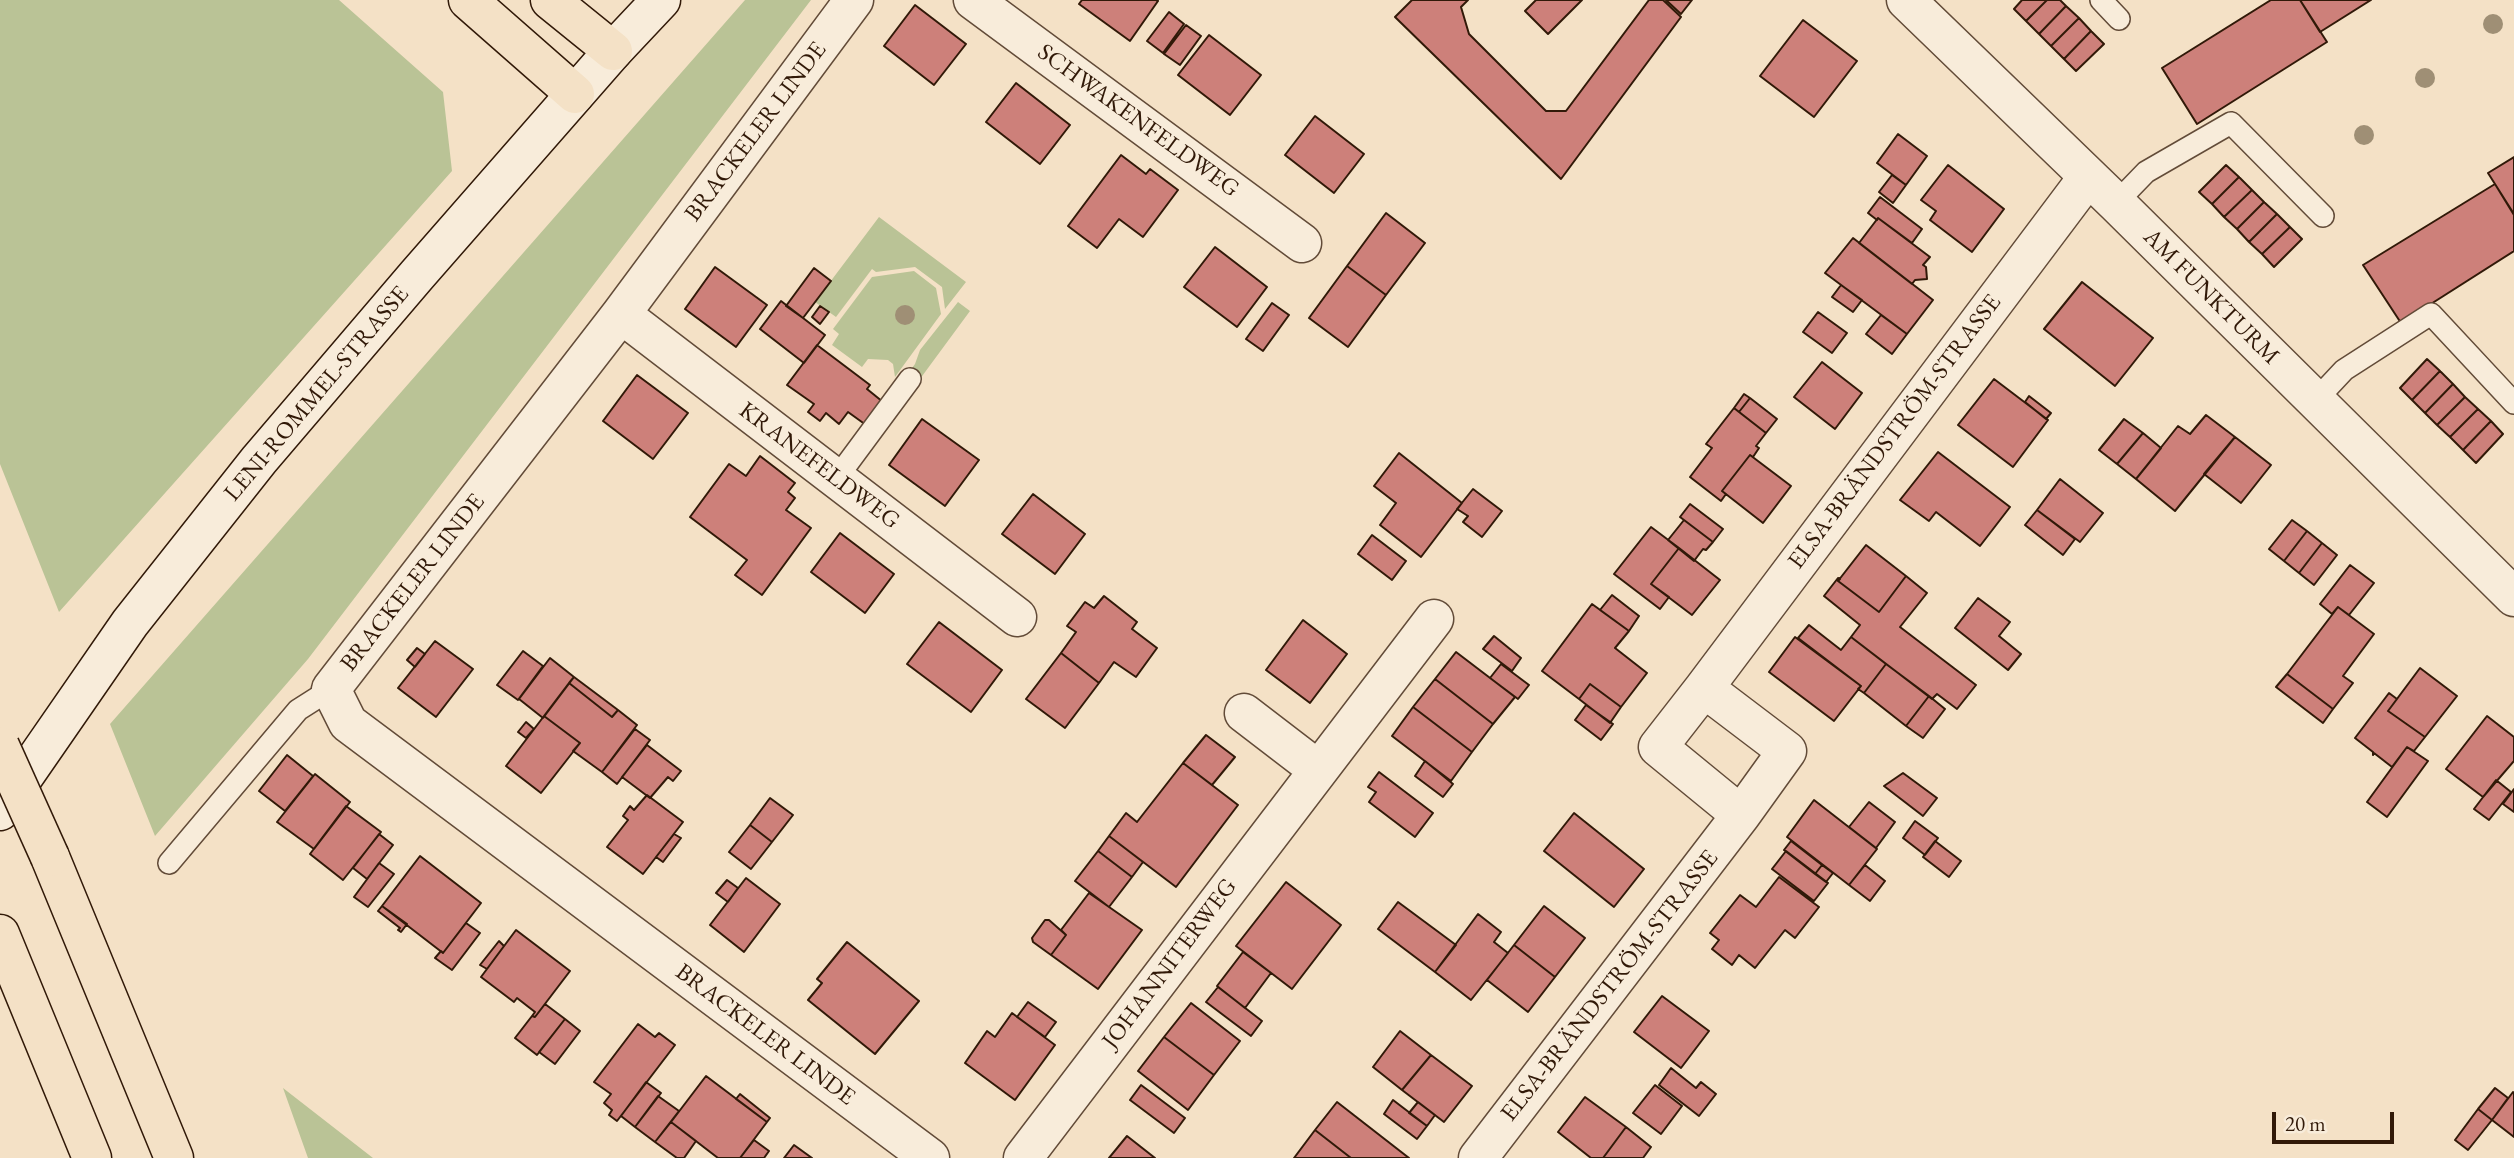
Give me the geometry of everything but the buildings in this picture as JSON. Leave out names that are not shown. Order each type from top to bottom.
[{"type":"highway","points":[[468,0],[575,94]]},
{"type":"highway","points":[[550,0],[613,51]]},
{"type":"highway","points":[[0,746],[50,857],[174,1158]]},
{"type":"highway","points":[[0,934],[92,1158]]},
{"type":"street","name":"LENI-ROMMEL-STRASSE","points":[[0,811],[130,623],[251,471],[416,275],[661,0]]},
{"type":"street","name":"BRACKELER LINDE","points":[[854,0],[621,314],[331,689],[348,723],[930,1158]]},
{"type":"street","name":"SCHWAKENFELDWEG","points":[[973,0],[1302,243]]},
{"type":"street","name":"AM FUNKTURM","points":[[1913,2],[2514,597]]},
{"type":"street","name":"ELSA-BRÄNDSTRÖM-STRASSE","points":[[1741,815],[1658,747],[2088,177]]},
{"type":"street","name":"KRANEFELDWEG","points":[[621,314],[1017,617]]},
{"type":"street","name":"JOHANNITERWEG","points":[[1023,1158],[1434,619]]},
{"type":"street","name":"ELSA-BRÄNDSTRÖM-STRASSE","points":[[1478,1158],[1787,751],[1704,688]]},
{"type":"street","points":[[1244,713],[1317,769]]},
{"type":"lane","points":[[2101,0],[2119,19]]},
{"type":"lane","points":[[2116,203],[2146,172],[2231,122],[2323,216]]},
{"type":"lane","points":[[2315,401],[2344,370],[2431,314],[2514,403]]},
{"type":"lane","points":[[835,479],[910,379]]},
{"type":"lane","points":[[169,863],[298,710],[331,689]]},
{"type":"green space","points":[[0,0],[339,0],[443,92],[452,171],[59,612],[0,464]]},
{"type":"green space","points":[[745,0],[811,0],[308,659],[155,836],[110,724]]},
{"type":"green space","points":[[879,217],[966,282],[945,309],[942,287],[915,267],[876,272],[872,269],[836,317],[815,302]]},
{"type":"green space","points":[[914,271],[936,288],[941,314],[895,377],[893,364],[888,360],[868,359],[862,367],[832,345],[839,334],[833,329],[872,277]]},
{"type":"green space","points":[[958,302],[970,311],[917,383],[907,375],[920,350]]},
{"type":"green space","points":[[283,1088],[373,1158],[308,1158]]}]
